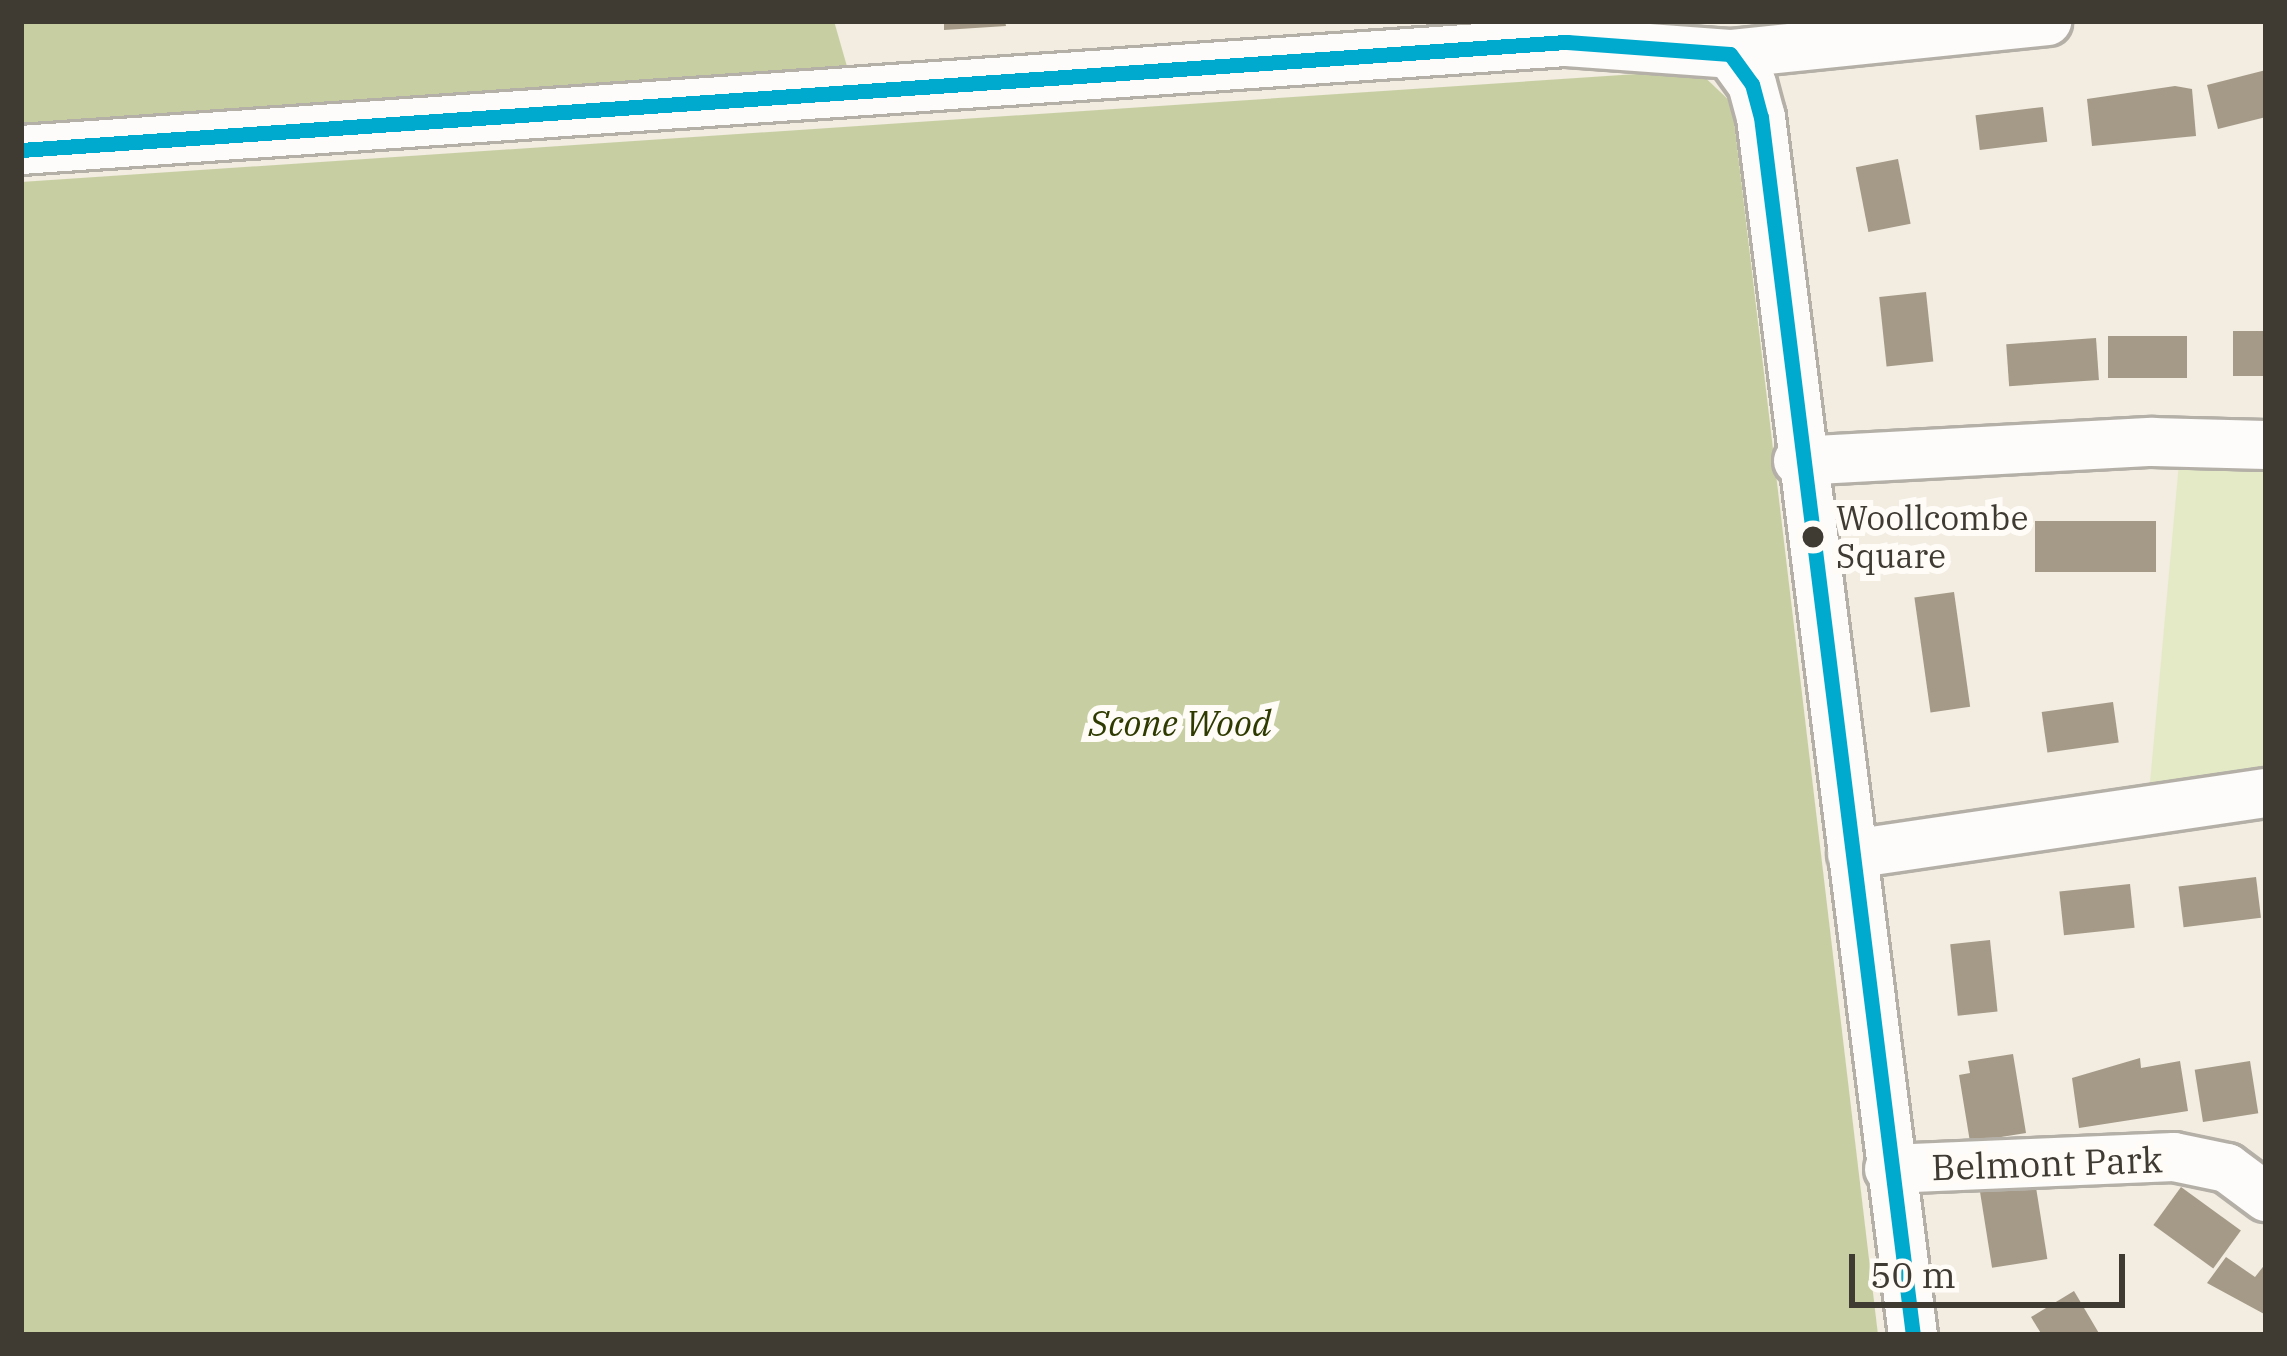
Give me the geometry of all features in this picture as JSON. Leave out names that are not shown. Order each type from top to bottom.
[{"type":"street","points":[[21,150],[1268,41],[1567,42],[1730,54],[2047,21]]},
{"type":"street","points":[[1730,54],[1752,84],[1761,117],[1798,461],[1913,1335]]},
{"type":"street","points":[[1798,461],[2152,442],[2266,445]]},
{"type":"street","points":[[1852,854],[2266,793]]},
{"type":"street","name":"Belmont Park","points":[[1889,1169],[2174,1157],[2227,1168],[2265,1193]]},
{"type":"green space","points":[[21,21],[834,21],[848,70],[21,127]]},
{"type":"green space","name":"Scone Wood","points":[[1697,70],[1732,103],[1878,1335],[21,1335],[21,182]]},
{"type":"green space","points":[[2266,462],[2266,787],[2148,805],[2179,463]]},
{"type":"building","points":[[944,21],[1005,21],[1006,26],[944,30]]},
{"type":"building","points":[[2266,70],[2266,117],[2218,129],[2207,85]]},
{"type":"building","points":[[2175,86],[2192,89],[2196,136],[2092,146],[2087,99]]},
{"type":"building","points":[[2043,107],[2047,142],[1980,150],[1976,115]]},
{"type":"building","points":[[1898,159],[1911,224],[1868,232],[1856,167]]},
{"type":"building","points":[[1926,292],[1933,362],[1887,367],[1879,297]]},
{"type":"building","points":[[2233,331],[2266,331],[2266,376],[2233,376]]},
{"type":"building","points":[[2108,336],[2187,336],[2187,378],[2108,378]]},
{"type":"building","points":[[2096,338],[2099,380],[2009,386],[2006,344]]},
{"type":"building","points":[[2035,521],[2156,521],[2156,572],[2035,572]]},
{"type":"building","points":[[1954,592],[1970,707],[1931,712],[1914,598]]},
{"type":"building","points":[[2113,702],[2119,743],[2047,753],[2042,712]]},
{"type":"building","points":[[2256,877],[2261,918],[2184,927],[2179,887]]},
{"type":"building","points":[[2130,884],[2135,928],[2064,935],[2059,891]]},
{"type":"building","points":[[1990,940],[1998,1012],[1958,1016],[1950,944]]},
{"type":"building","points":[[2013,1054],[2026,1133],[1970,1142],[1959,1075],[1970,1073],[1968,1061]]},
{"type":"building","points":[[2140,1058],[2141,1068],[2180,1061],[2188,1111],[2079,1128],[2072,1078]]},
{"type":"building","points":[[2250,1061],[2258,1113],[2203,1122],[2195,1070]]},
{"type":"building","points":[[2035,1181],[2047,1259],[1992,1268],[1980,1190]]},
{"type":"building","points":[[2181,1187],[2241,1230],[2213,1269],[2153,1225]]},
{"type":"building","points":[[2226,1257],[2255,1277],[2266,1263],[2266,1315],[2207,1283]]},
{"type":"building","points":[[2074,1291],[2100,1335],[2042,1335],[2031,1317]]},
{"type":"transit line","points":[[21,150],[1567,42],[1730,54],[1752,84],[1761,117],[1913,1335]]},
{"type":"place","name":"Woollcombe Square","points":[[1813,537]]}]
